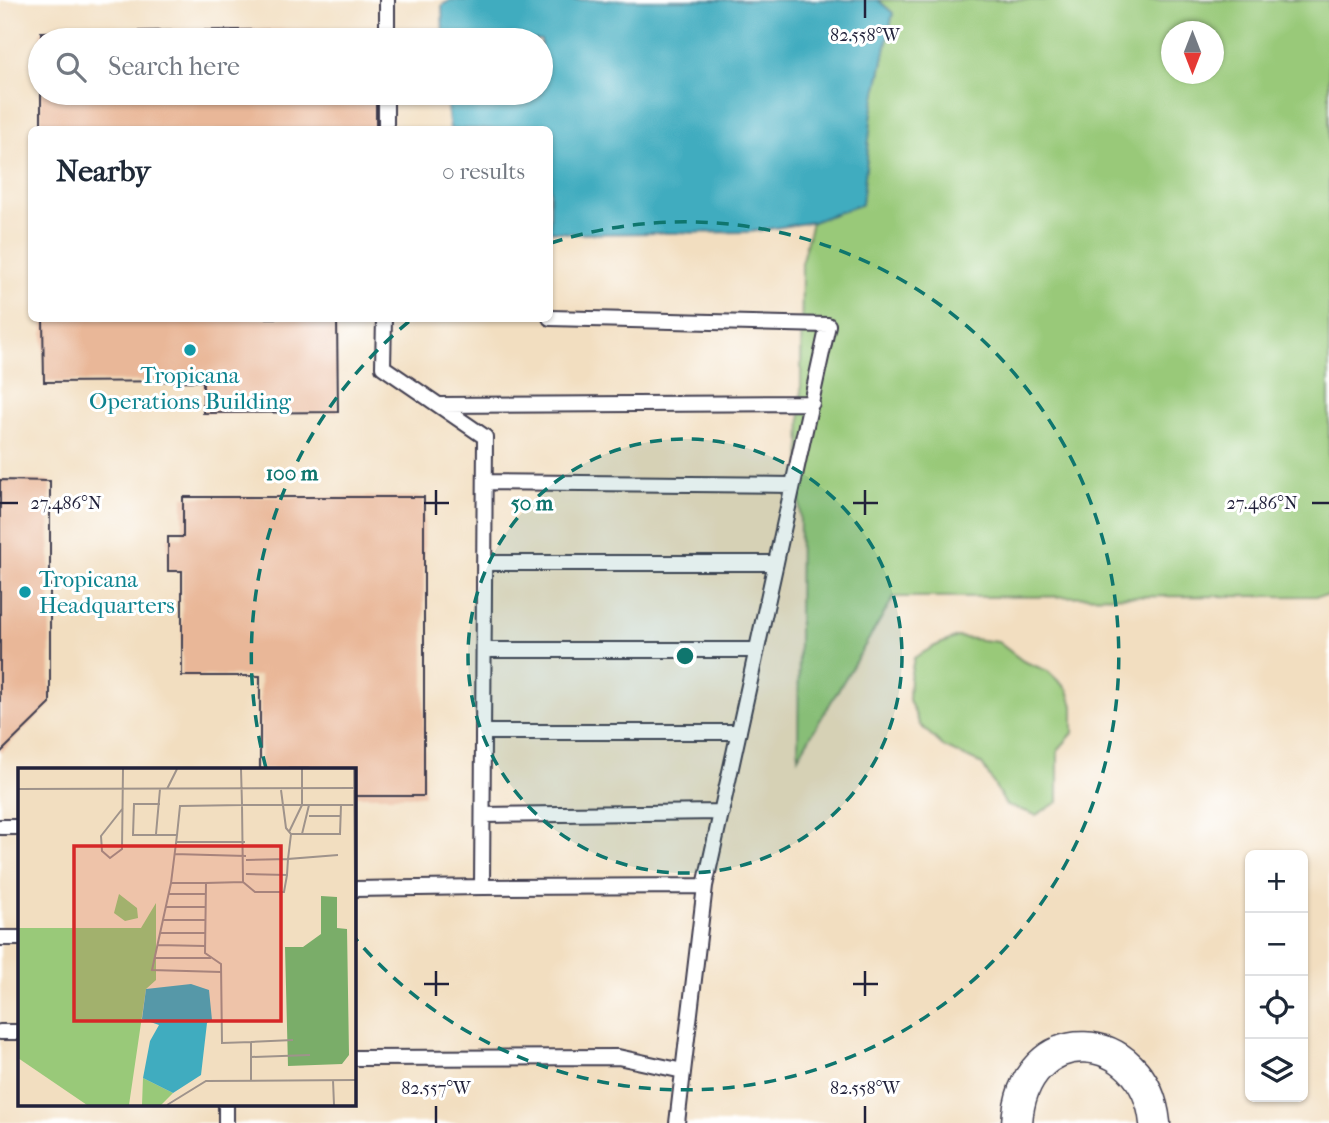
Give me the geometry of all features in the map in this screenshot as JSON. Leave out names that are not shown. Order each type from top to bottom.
[{"type":"street","points":[[1017,1123],[1018,1103],[1033,1071],[1050,1056],[1070,1048],[1081,1047],[1108,1053],[1130,1067],[1148,1093],[1155,1123]]},
{"type":"lane","points":[[387,0],[387,28]]},
{"type":"lane","points":[[386,105],[386,126]]},
{"type":"lane","points":[[553,318],[828,325],[705,886],[677,1123]]},
{"type":"lane","points":[[384,322],[383,367],[485,437],[482,887]]},
{"type":"lane","points":[[439,405],[812,403]]},
{"type":"lane","points":[[485,482],[793,485]]},
{"type":"lane","points":[[484,563],[776,563]]},
{"type":"lane","points":[[484,650],[757,650]]},
{"type":"lane","points":[[483,732],[739,732]]},
{"type":"lane","points":[[483,815],[722,812]]},
{"type":"lane","points":[[0,827],[18,827]]},
{"type":"lane","points":[[355,889],[705,886]]},
{"type":"lane","points":[[0,938],[18,938]]},
{"type":"lane","points":[[0,1032],[18,1032]]},
{"type":"lane","points":[[355,1058],[618,1057],[683,1071]]},
{"type":"green space","points":[[878,0],[1329,0],[1329,596],[894,597],[798,757],[802,260],[812,222],[862,204],[872,112],[893,13]]},
{"type":"green space","points":[[957,637],[998,642],[1023,661],[1048,671],[1068,690],[1073,706],[1073,733],[1058,750],[1058,802],[1036,815],[1006,805],[982,764],[944,747],[920,725],[909,700],[914,658]]},
{"type":"water","points":[[451,0],[878,0],[893,13],[872,112],[862,204],[812,222],[750,232],[578,234],[553,231],[553,126],[450,126],[447,105],[553,105],[553,28],[443,28],[442,5]]},
{"type":"building","points":[[41,105],[376,105],[376,126],[41,126]]},
{"type":"building","name":"Tropicana Operations Building","points":[[43,322],[337,322],[338,412],[203,413],[203,381],[44,382]]},
{"type":"building","name":"Tropicana Headquarters","points":[[0,480],[50,481],[50,704],[0,753]]},
{"type":"building","points":[[183,497],[424,497],[424,796],[355,796],[355,768],[260,768],[260,676],[182,676],[182,571],[168,571],[168,537],[183,537]]},
{"type":"place","name":"Tropicana Operations Building","points":[[190,350]]},
{"type":"place","name":"Tropicana Headquarters","points":[[25,592]]}]
